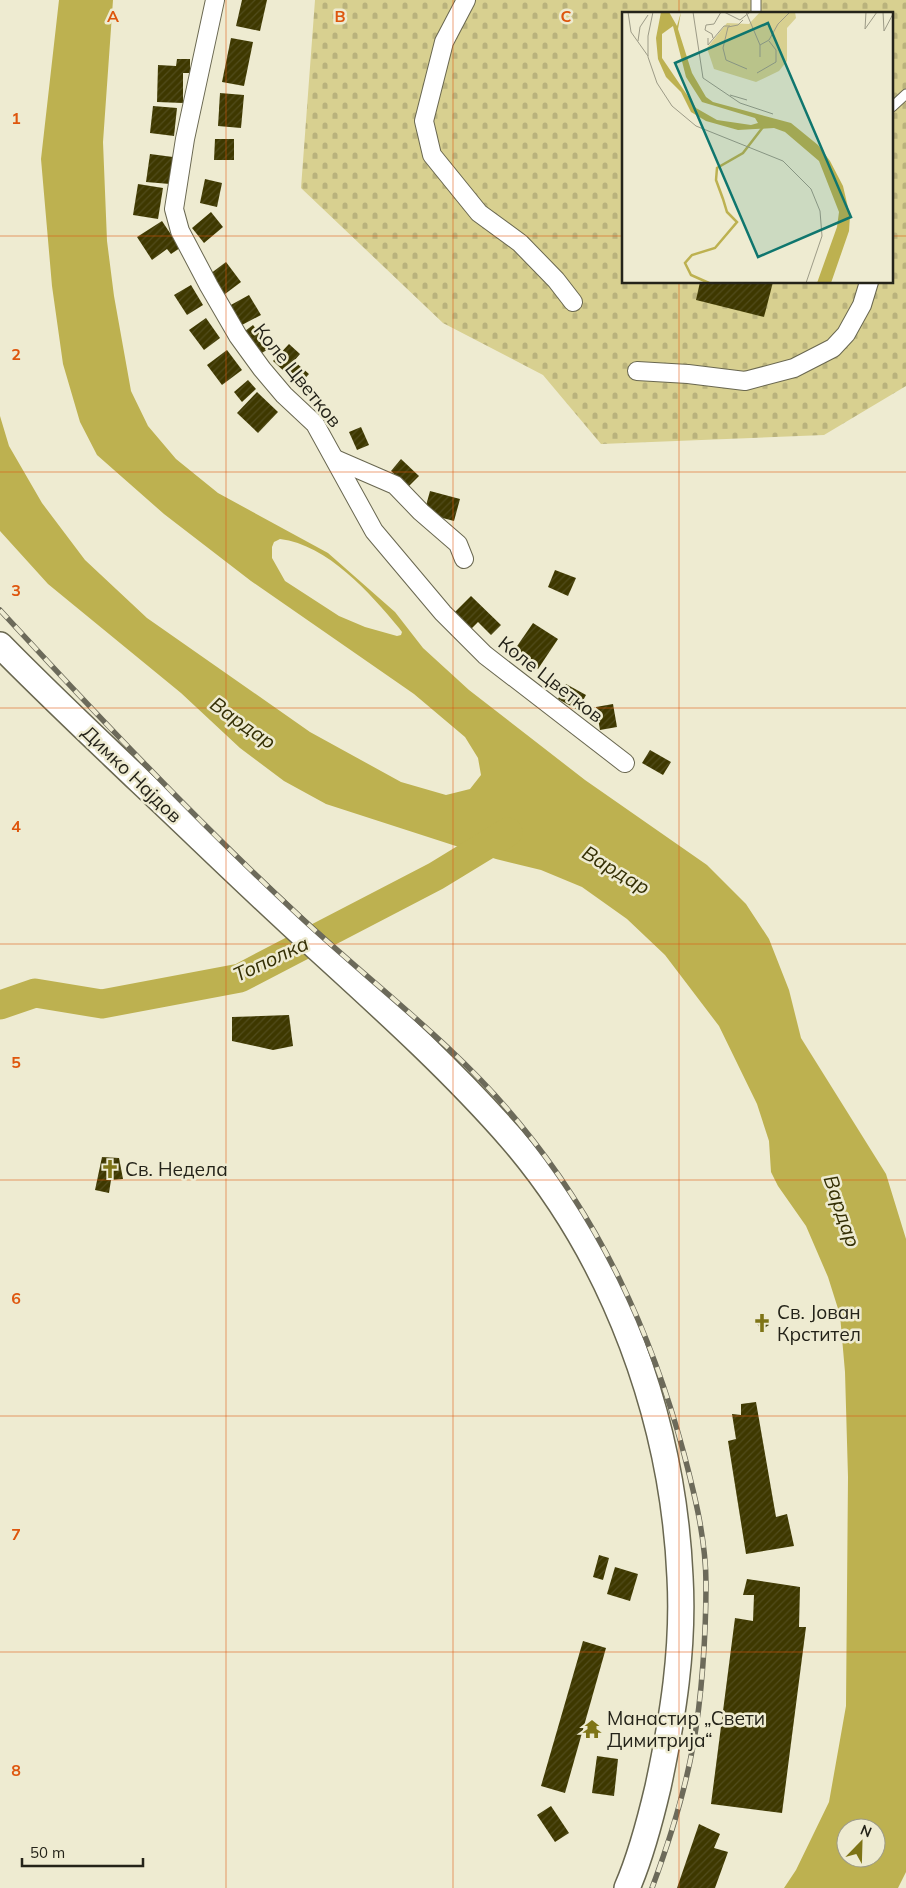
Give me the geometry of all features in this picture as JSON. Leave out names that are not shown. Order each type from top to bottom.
[{"type":"main road","name":"Димко Најдов","points":[[0,645],[37,683],[266,901],[419,1043],[478,1103],[512,1140],[547,1185],[600,1272],[624,1326],[649,1393],[665,1455],[676,1514],[682,1615],[679,1665],[670,1730],[652,1812],[627,1888]]},
{"type":"street","name":"Коле Цветков","points":[[215,0],[177,181],[174,209],[176,221],[209,286],[238,336],[275,385],[315,424],[374,531],[443,614],[485,656],[625,763]]},
{"type":"street","points":[[466,0],[444,42],[424,121],[432,155],[479,213],[520,242],[556,280],[573,302]]},
{"type":"street","points":[[638,371],[688,374],[745,381],[794,368],[833,348],[846,334],[862,305],[868,284]]},
{"type":"street","points":[[335,459],[396,485],[421,512],[458,544],[464,559]]},
{"type":"lane","points":[[894,105],[906,94]]},
{"type":"green space","points":[[315,0],[906,0],[906,386],[824,435],[601,444],[543,375],[443,323],[301,188]]},
{"type":"water","name":"Вардар","points":[[59,0],[113,0],[103,142],[107,241],[114,296],[131,391],[148,426],[176,459],[218,493],[328,553],[395,612],[423,648],[469,690],[585,780],[707,865],[746,904],[769,939],[789,990],[801,1038],[886,1174],[906,1239],[906,1872],[898,1888],[784,1888],[796,1870],[829,1802],[846,1706],[848,1477],[845,1372],[840,1315],[828,1277],[806,1226],[778,1186],[771,1172],[769,1141],[757,1104],[719,1026],[665,955],[627,919],[582,887],[541,870],[496,859],[326,804],[284,781],[240,748],[181,693],[48,584],[0,531],[0,416],[9,446],[42,503],[85,560],[147,618],[310,732],[401,782],[446,795],[470,789],[481,775],[478,758],[465,737],[414,694],[251,581],[164,514],[97,455],[80,422],[63,364],[52,286],[41,159]],"holes":[[[280,539],[298,543],[315,551],[347,573],[388,614],[402,632],[401,635],[397,636],[365,627],[339,616],[285,581],[272,558],[272,547],[274,542]]]},
{"type":"building","points":[[242,0],[267,0],[260,31],[236,26]]},
{"type":"building","points":[[231,38],[253,42],[244,86],[222,82]]},
{"type":"building","points":[[177,59],[190,59],[190,73],[183,73],[183,103],[157,102],[158,65],[176,66]]},
{"type":"building","points":[[220,93],[244,95],[241,128],[218,126]]},
{"type":"building","points":[[153,106],[177,108],[174,136],[150,133]]},
{"type":"building","points":[[215,139],[234,139],[234,160],[214,160]]},
{"type":"building","points":[[150,154],[173,157],[170,184],[146,182]]},
{"type":"building","points":[[205,179],[222,183],[217,207],[200,203]]},
{"type":"building","points":[[138,184],[163,188],[158,219],[133,215]]},
{"type":"building","points":[[211,212],[223,227],[204,243],[192,228]]},
{"type":"building","points":[[162,221],[180,248],[171,254],[167,249],[152,260],[137,237]]},
{"type":"building","points":[[226,262],[241,282],[221,297],[206,277]]},
{"type":"building","points":[[700,284],[772,284],[764,317],[696,300]]},
{"type":"building","points":[[191,285],[203,305],[187,315],[174,295]]},
{"type":"building","points":[[249,295],[261,315],[240,326],[229,306]]},
{"type":"building","points":[[206,318],[220,338],[204,350],[189,330]]},
{"type":"building","points":[[253,325],[270,348],[257,356],[241,334]]},
{"type":"building","points":[[289,344],[300,354],[294,361],[309,374],[299,385],[273,361]]},
{"type":"building","points":[[227,350],[242,370],[222,385],[207,365]]},
{"type":"building","points":[[248,380],[256,389],[242,402],[234,392]]},
{"type":"building","points":[[257,392],[278,412],[258,433],[237,413]]},
{"type":"building","points":[[361,427],[369,445],[357,450],[349,432]]},
{"type":"building","points":[[401,459],[419,476],[408,487],[391,471]]},
{"type":"building","points":[[430,491],[460,499],[454,521],[424,513]]},
{"type":"building","points":[[555,570],[576,578],[568,596],[548,587]]},
{"type":"building","points":[[471,596],[501,625],[491,635],[478,622],[468,632],[451,616]]},
{"type":"building","points":[[533,623],[558,639],[538,669],[513,652]]},
{"type":"building","points":[[566,684],[586,695],[578,710],[558,699]]},
{"type":"building","points":[[613,704],[617,727],[600,730],[596,707]]},
{"type":"building","points":[[650,750],[671,762],[663,775],[642,763]]},
{"type":"building","points":[[289,1015],[293,1046],[273,1050],[232,1041],[232,1017]]},
{"type":"building","name":"Св. Недела","points":[[102,1157],[119,1158],[123,1179],[111,1180],[109,1193],[95,1190]]},
{"type":"building","name":"Св. Јован Крстител","points":[[764,1315],[769,1325],[761,1330],[755,1320]]},
{"type":"building","points":[[756,1402],[776,1517],[787,1514],[794,1546],[746,1554],[728,1441],[736,1439],[732,1414],[741,1415],[741,1404]]},
{"type":"building","points":[[599,1555],[609,1558],[603,1580],[593,1577]]},
{"type":"building","points":[[615,1567],[638,1574],[630,1601],[607,1594]]},
{"type":"building","points":[[747,1579],[800,1587],[799,1627],[806,1627],[782,1813],[711,1804],[735,1618],[753,1621],[754,1595],[743,1595]]},
{"type":"building","points":[[583,1641],[606,1648],[565,1793],[541,1786]]},
{"type":"building","points":[[597,1756],[618,1759],[614,1796],[592,1793]]},
{"type":"building","points":[[551,1806],[569,1833],[555,1842],[537,1815]]},
{"type":"building","points":[[699,1824],[720,1834],[714,1848],[728,1852],[715,1888],[677,1888]]},
{"type":"waterway","name":"Тополка","points":[[0,1005],[35,993],[102,1004],[240,978],[436,876],[508,832]]},
{"type":"railway","points":[[0,610],[107,725],[217,837],[322,936],[439,1039],[494,1094],[548,1160],[598,1238],[620,1279],[639,1321],[671,1408],[696,1502],[706,1568],[703,1665],[693,1746],[676,1818],[652,1888]]},
{"type":"place","name":"Св. Недела","points":[[110,1169]]},
{"type":"place","name":"Св. Јован Крстител","points":[[762,1323]]},
{"type":"place","name":"Манастир „Свети Димитрија“","points":[[592,1729]]}]
